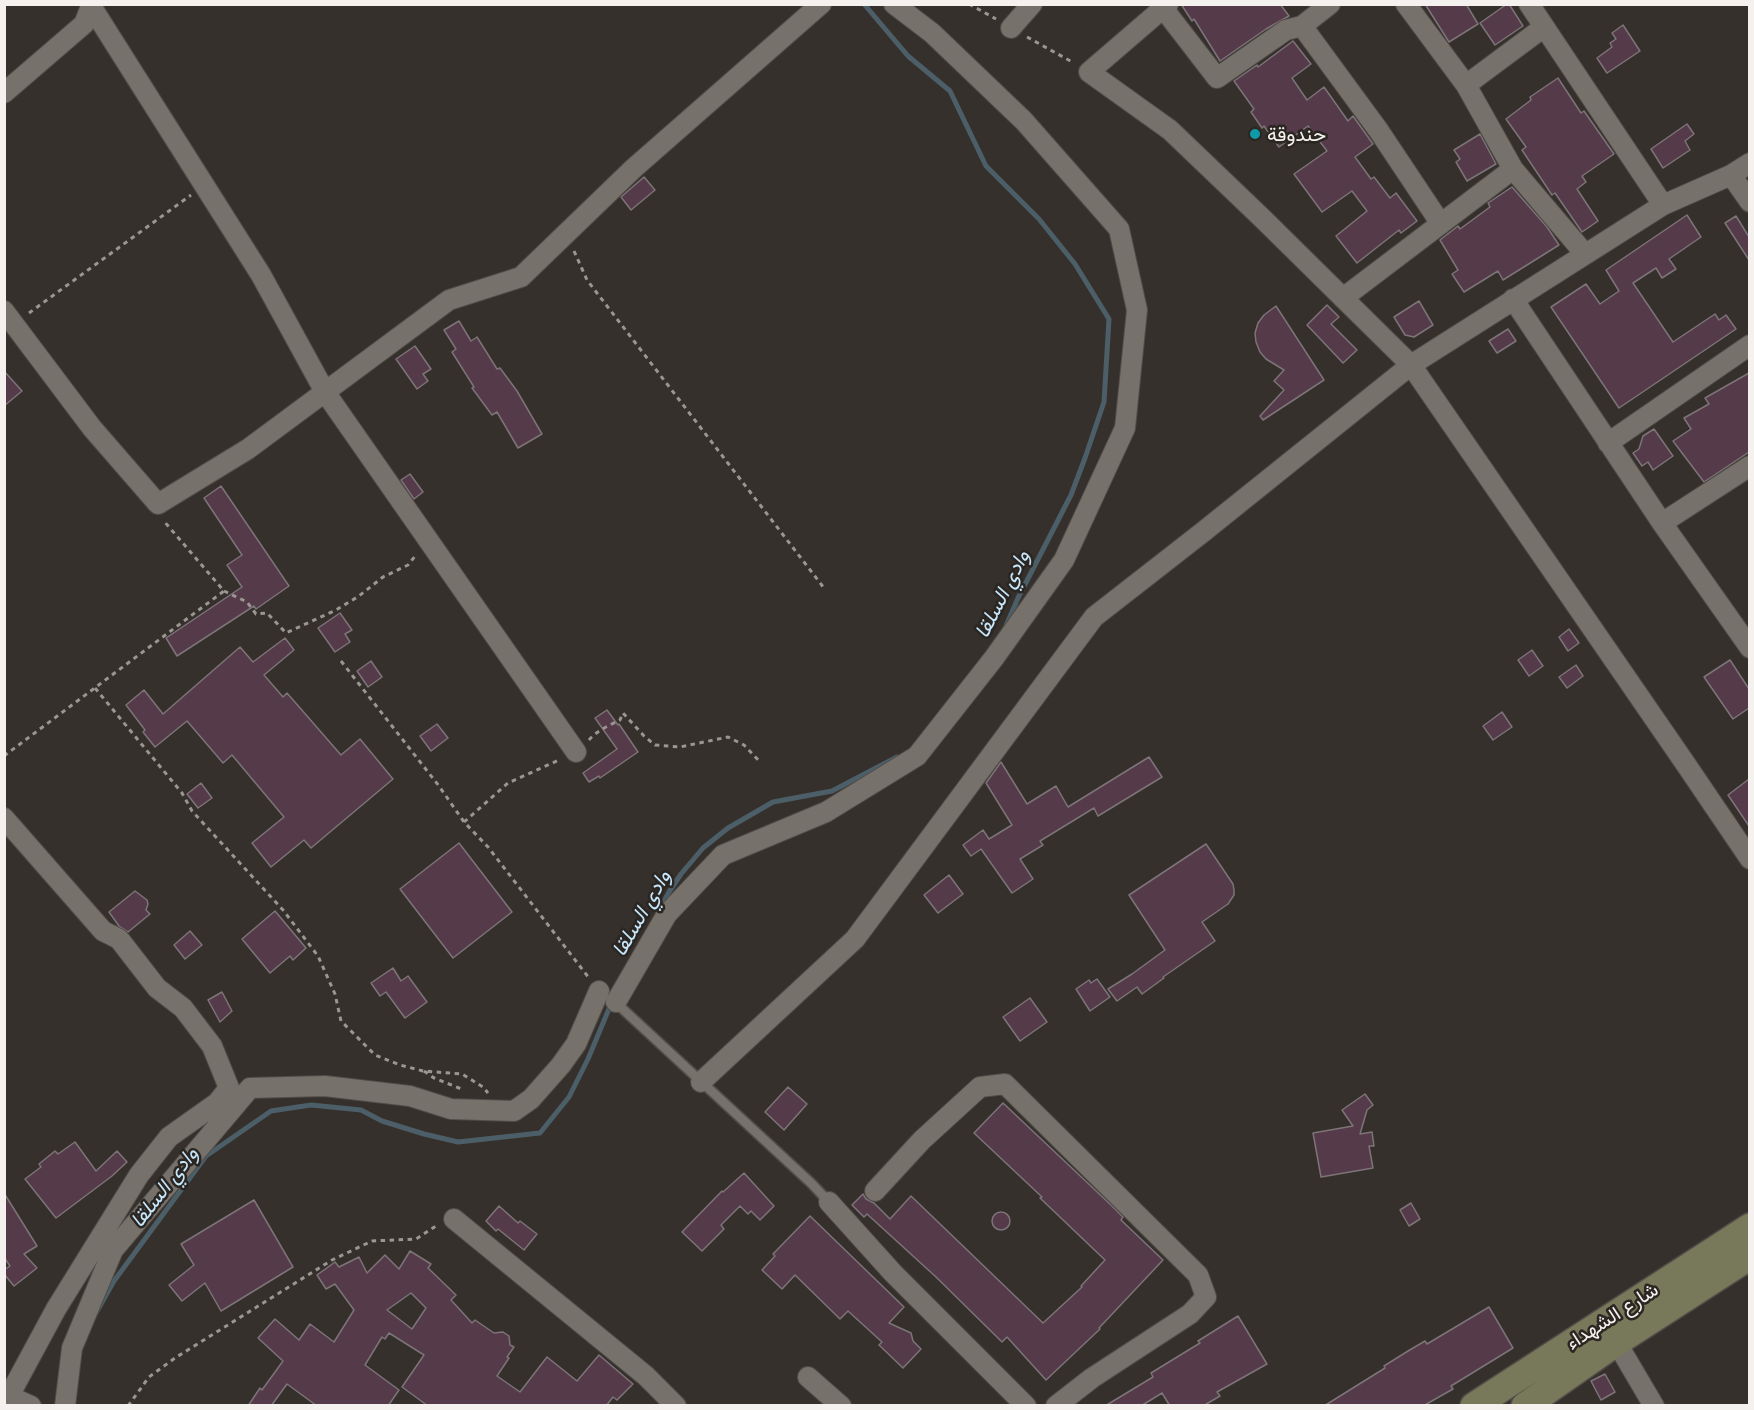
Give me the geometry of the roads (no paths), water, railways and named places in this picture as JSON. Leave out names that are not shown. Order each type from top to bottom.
[{"type":"main road","name":"شارع الشهداء","points":[[1474,1406],[1610,1332],[1749,1227]]},
{"type":"main road","points":[[1525,1406],[1610,1332],[1749,1256]]},
{"type":"street","points":[[9,318],[92,428],[158,504],[248,449],[449,300],[521,277],[634,168],[821,4]]},
{"type":"street","points":[[616,1002],[667,914],[723,855],[826,812],[917,756],[994,658],[1064,560],[1125,428],[1137,310],[1119,229],[1024,121],[932,33],[894,4]]},
{"type":"street","points":[[1011,28],[1032,4]]},
{"type":"street","points":[[1330,4],[1302,26],[1286,30],[1217,78],[1165,6],[1089,72],[1170,130],[1411,365],[1749,859]]},
{"type":"street","points":[[1406,4],[1466,85],[1513,170],[1585,254]]},
{"type":"street","points":[[1528,4],[1664,205]]},
{"type":"street","points":[[4,93],[84,24],[91,5]]},
{"type":"street","points":[[91,5],[261,275],[325,392],[576,752]]},
{"type":"street","points":[[1302,26],[1379,131],[1441,224]]},
{"type":"street","points":[[1466,85],[1544,27]]},
{"type":"street","points":[[701,1082],[855,939],[1094,617],[1411,365],[1664,205],[1731,175],[1749,163]]},
{"type":"street","points":[[1343,298],[1513,170]]},
{"type":"street","points":[[1731,175],[1749,202]]},
{"type":"street","points":[[1513,299],[1608,444],[1749,648]]},
{"type":"street","points":[[1608,444],[1749,345]]},
{"type":"street","points":[[1662,523],[1749,466]]},
{"type":"street","points":[[4,818],[103,931],[119,939],[157,988],[183,1008],[213,1046],[229,1088],[217,1103],[169,1137],[139,1175],[56,1309],[7,1395],[31,1406]]},
{"type":"street","points":[[65,1406],[72,1348],[113,1250],[250,1088],[325,1086],[410,1095],[451,1109],[514,1110],[531,1099],[561,1065],[576,1044],[599,991]]},
{"type":"street","points":[[875,1191],[922,1140],[980,1087],[1005,1084],[1198,1275],[1206,1296],[1190,1314],[1092,1378],[1056,1406]]},
{"type":"street","points":[[829,1202],[893,1273],[1026,1406]]},
{"type":"street","points":[[454,1220],[646,1376],[676,1406]]},
{"type":"street","points":[[1610,1332],[1654,1406]]},
{"type":"street","points":[[808,1377],[841,1406]]},
{"type":"lane","points":[[599,991],[616,1002],[829,1202]]},
{"type":"waterway","name":"وادي السلقا","points":[[864,4],[908,56],[950,91],[986,166],[1039,219],[1075,264],[1109,319],[1104,402],[1071,495],[1005,628]]},
{"type":"waterway","name":"وادي السلقا","points":[[659,910],[681,874],[703,848],[728,828],[773,802],[832,791],[897,757]]},
{"type":"waterway","name":"وادي السلقا","points":[[96,1313],[114,1281],[206,1156],[271,1111],[311,1105],[361,1110],[382,1121],[458,1142],[540,1133],[569,1097],[611,1004]]},
{"type":"place","name":"حندوقة","points":[[1255,134]]}]
